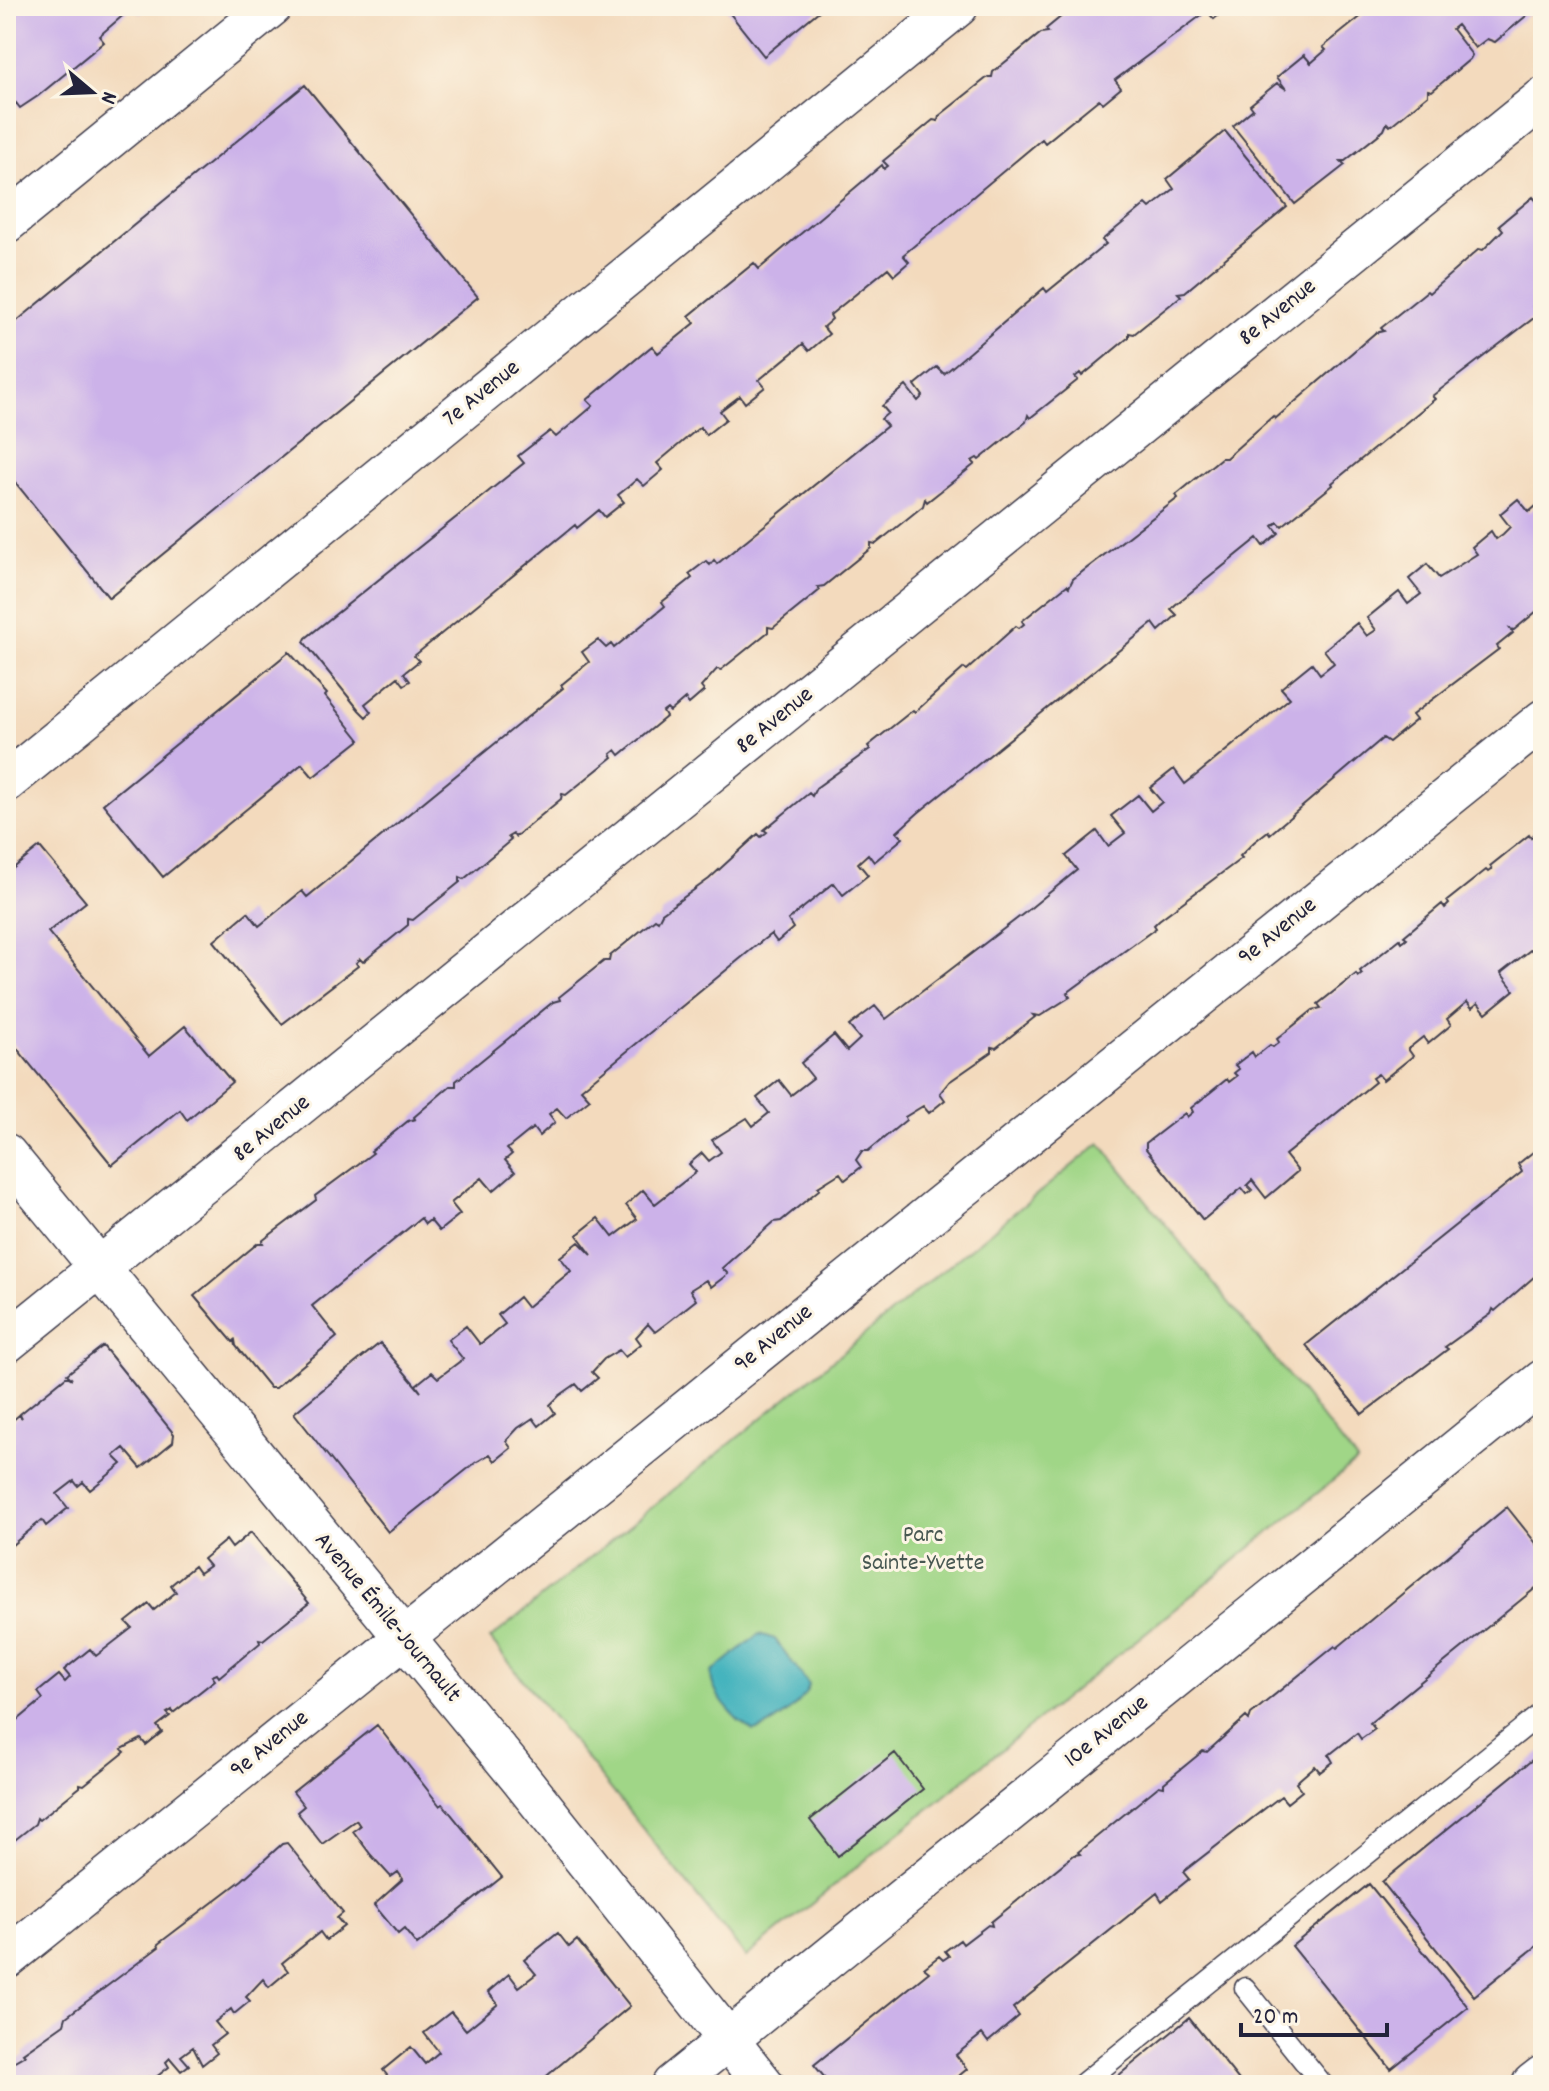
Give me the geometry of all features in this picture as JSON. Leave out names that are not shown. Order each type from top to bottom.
[{"type":"main road","points":[[1534,2085],[1543,2078]]},
{"type":"street","points":[[6,223],[272,6]]},
{"type":"street","name":"7e Avenue","points":[[6,782],[958,6]]},
{"type":"street","name":"8e Avenue","points":[[6,1343],[1543,98]]},
{"type":"street","name":"9e Avenue","points":[[6,1959],[1543,720]]},
{"type":"street","name":"Avenue Émile-Journault","points":[[6,1154],[98,1270],[403,1637],[764,2085]]},
{"type":"street","name":"10e Avenue","points":[[672,2085],[1543,1380]]},
{"type":"lane","points":[[1081,2085],[1543,1712]]},
{"type":"lane","points":[[1245,1988],[1323,2085]]},
{"type":"green space","name":"Parc Sainte-Yvette","points":[[1100,1143],[1357,1461],[746,1957],[490,1639]]},
{"type":"water","points":[[759,1634],[775,1639],[809,1685],[801,1699],[786,1714],[753,1731],[739,1721],[719,1696],[714,1688],[712,1672]]},
{"type":"building","points":[[6,6],[134,6],[99,36],[104,42],[38,96],[20,108],[16,103],[6,111]]},
{"type":"building","points":[[134,6],[149,6],[140,14]]},
{"type":"building","points":[[724,6],[825,6],[764,56]]},
{"type":"building","points":[[1074,6],[1229,6],[1214,19],[1207,11],[1115,80],[1121,88],[1103,103],[1099,99],[1045,143],[1042,139],[903,255],[909,262],[894,275],[888,268],[830,315],[832,319],[823,327],[829,334],[809,351],[803,344],[759,380],[765,387],[745,403],[740,396],[720,411],[726,419],[706,435],[700,427],[657,463],[663,470],[644,486],[637,479],[618,495],[624,502],[605,517],[599,510],[577,528],[575,525],[414,656],[419,661],[404,673],[410,681],[404,685],[398,677],[365,704],[371,712],[366,717],[359,710],[304,642],[306,638],[524,463],[518,456],[550,431],[556,437],[593,406],[587,400],[652,346],[658,353],[695,323],[689,316],[754,263],[759,269],[882,165],[884,169],[888,166],[883,161],[933,120],[938,121],[939,116],[992,77],[993,72],[1041,33],[1048,32],[1046,29]]},
{"type":"building","points":[[1374,6],[1538,6],[1495,42],[1487,39],[1475,48],[1457,25],[1452,29],[1472,55],[1470,59],[1432,91],[1428,90],[1428,95],[1390,126],[1387,123],[1384,130],[1341,161],[1345,165],[1295,204],[1233,126],[1253,109],[1250,105],[1277,83],[1286,89],[1277,77],[1304,55],[1311,63],[1326,50],[1323,47]]},
{"type":"building","points":[[305,85],[478,297],[109,598],[6,471],[6,330]]},
{"type":"building","points":[[1225,131],[1287,207],[1185,292],[1178,293],[1181,296],[1134,334],[1129,333],[1129,337],[1082,376],[1080,373],[1075,377],[1078,380],[1030,418],[1028,415],[1026,422],[979,460],[972,461],[975,464],[927,502],[925,499],[923,506],[876,544],[871,543],[871,548],[824,586],[818,587],[820,590],[773,628],[768,627],[768,632],[721,670],[717,669],[701,687],[704,691],[689,704],[685,699],[670,712],[667,709],[663,712],[666,717],[620,755],[616,750],[611,754],[613,757],[566,795],[562,794],[561,799],[515,837],[513,834],[508,837],[511,840],[464,879],[460,877],[460,882],[413,920],[408,919],[408,925],[363,962],[360,959],[356,963],[358,966],[282,1024],[214,941],[248,912],[259,926],[302,891],[307,897],[563,688],[561,685],[589,662],[582,652],[598,640],[606,648],[611,644],[614,648],[665,606],[662,602],[692,578],[689,574],[706,561],[710,565],[714,560],[717,564],[887,426],[881,419],[888,413],[882,406],[906,386],[918,401],[923,396],[915,385],[937,367],[944,374],[1044,288],[1047,292],[1106,244],[1102,240],[1146,204],[1150,208],[1174,189],[1167,179]]},
{"type":"building","points":[[1533,197],[1539,204],[1543,201],[1543,299],[1533,307],[1539,314],[1432,396],[1435,399],[1282,526],[1278,522],[1273,526],[1279,533],[1264,546],[1258,538],[1175,605],[1171,609],[1177,615],[1159,631],[1153,623],[918,813],[897,832],[903,838],[874,862],[868,854],[858,863],[868,875],[843,895],[834,883],[788,920],[793,928],[777,942],[771,934],[763,940],[581,1089],[590,1099],[566,1118],[557,1108],[549,1114],[555,1122],[539,1136],[533,1128],[507,1149],[512,1154],[505,1160],[515,1172],[493,1191],[482,1178],[451,1203],[460,1214],[439,1231],[430,1220],[425,1224],[421,1218],[312,1306],[337,1337],[275,1388],[270,1388],[236,1346],[235,1340],[233,1342],[194,1296],[316,1200],[315,1196],[373,1153],[371,1151],[408,1121],[415,1119],[450,1086],[456,1086],[456,1081],[553,1002],[560,1000],[559,997],[604,961],[609,961],[610,956],[655,919],[658,921],[662,913],[709,879],[758,834],[761,837],[767,832],[764,830],[809,793],[812,796],[816,788],[870,749],[868,746],[913,710],[915,712],[964,668],[967,670],[1016,626],[1019,628],[1024,624],[1022,621],[1067,585],[1069,587],[1073,579],[1178,498],[1176,495],[1221,458],[1226,458],[1273,416],[1275,419],[1375,333],[1384,331],[1381,328],[1427,291],[1429,293],[1479,249],[1483,250],[1503,230],[1499,225]]},
{"type":"building","points":[[1518,499],[1529,512],[1543,500],[1543,606],[1514,630],[1510,629],[1513,633],[1497,646],[1499,649],[1412,715],[1416,720],[1389,742],[1383,738],[1270,834],[1268,831],[1254,842],[1240,856],[1242,858],[1159,920],[1154,925],[1156,928],[1067,993],[1070,997],[1040,1016],[1033,1015],[1035,1017],[996,1048],[992,1047],[992,1052],[949,1082],[940,1093],[945,1100],[929,1113],[923,1106],[905,1117],[906,1120],[868,1151],[862,1151],[856,1160],[861,1167],[845,1180],[840,1173],[818,1187],[820,1189],[781,1221],[774,1222],[722,1268],[728,1274],[711,1287],[706,1280],[690,1290],[696,1300],[655,1332],[648,1324],[636,1337],[641,1344],[625,1357],[619,1350],[604,1359],[592,1372],[598,1378],[582,1391],[576,1384],[559,1396],[550,1405],[555,1413],[539,1426],[533,1418],[518,1428],[506,1441],[511,1448],[495,1461],[490,1454],[475,1463],[388,1532],[294,1413],[380,1343],[421,1392],[416,1385],[432,1372],[438,1378],[463,1359],[448,1340],[466,1326],[480,1344],[505,1324],[498,1315],[519,1297],[527,1307],[571,1271],[560,1257],[579,1242],[592,1255],[577,1235],[598,1218],[613,1237],[637,1219],[626,1205],[643,1190],[655,1204],[696,1172],[689,1164],[702,1153],[709,1161],[721,1152],[712,1140],[747,1118],[753,1126],[769,1113],[757,1098],[779,1080],[791,1095],[813,1078],[801,1063],[834,1035],[847,1051],[860,1039],[849,1026],[875,1006],[886,1019],[1027,911],[1077,870],[1066,856],[1097,831],[1108,846],[1125,833],[1111,816],[1138,795],[1151,811],[1162,802],[1150,788],[1174,769],[1185,784],[1290,698],[1281,688],[1312,663],[1320,674],[1334,663],[1324,650],[1357,623],[1367,636],[1376,630],[1367,618],[1399,592],[1408,604],[1421,594],[1409,579],[1427,564],[1439,578],[1477,554],[1472,547],[1491,531],[1496,539],[1503,534],[1510,527],[1500,514]]},
{"type":"building","points":[[289,652],[327,694],[325,696],[360,740],[313,777],[302,764],[163,877],[103,804]]},
{"type":"building","points":[[1543,823],[1543,940],[1501,973],[1514,990],[1486,1013],[1478,1003],[1472,1008],[1467,1002],[1447,1019],[1451,1025],[1428,1044],[1423,1037],[1408,1049],[1413,1056],[1383,1080],[1378,1074],[1372,1078],[1375,1082],[1285,1155],[1298,1171],[1266,1198],[1252,1180],[1247,1185],[1252,1190],[1247,1194],[1242,1188],[1203,1220],[1146,1149],[1146,1143],[1185,1113],[1187,1117],[1193,1112],[1191,1108],[1227,1079],[1229,1082],[1237,1076],[1234,1073],[1239,1069],[1235,1065],[1252,1052],[1255,1057],[1270,1045],[1273,1047],[1279,1042],[1277,1039],[1313,1010],[1321,1008],[1318,1004],[1356,974],[1358,977],[1362,974],[1360,971],[1400,939],[1402,942],[1407,938],[1404,936],[1442,904],[1445,908],[1449,904],[1447,901],[1486,870],[1492,869],[1490,866],[1529,835],[1531,838]]},
{"type":"building","points":[[40,847],[86,902],[48,932],[149,1056],[185,1026],[232,1082],[187,1120],[180,1110],[112,1165],[6,1035],[6,874]]},
{"type":"building","points":[[1543,1144],[1543,1269],[1495,1311],[1493,1309],[1491,1314],[1445,1347],[1448,1349],[1362,1414],[1306,1345],[1522,1172],[1518,1164]]},
{"type":"building","points":[[103,1346],[174,1434],[173,1442],[141,1468],[124,1448],[114,1456],[122,1464],[90,1490],[83,1482],[78,1486],[74,1481],[57,1494],[68,1508],[46,1526],[42,1520],[6,1550],[6,1426],[19,1415],[22,1418],[20,1414],[67,1376],[72,1379],[67,1374]]},
{"type":"building","points":[[1507,1507],[1543,1552],[1543,1582],[1370,1723],[1375,1729],[1361,1739],[1357,1733],[1329,1755],[1333,1762],[1320,1772],[1315,1766],[1300,1779],[1296,1783],[1302,1791],[1287,1803],[1281,1796],[1183,1872],[1189,1879],[1162,1901],[1157,1893],[1013,2008],[1019,2016],[988,2042],[982,2034],[956,2055],[967,2069],[948,2085],[831,2085],[814,2065],[929,1972],[924,1968],[939,1956],[943,1960],[949,1956],[945,1951],[960,1940],[963,1944],[988,1925],[992,1926],[991,1922],[1074,1855],[1080,1854],[1078,1852],[1159,1786],[1164,1787],[1164,1783],[1203,1751],[1207,1752],[1246,1717],[1249,1720],[1251,1714],[1335,1646],[1337,1648]]},
{"type":"building","points":[[251,1532],[309,1603],[263,1640],[259,1639],[260,1643],[219,1677],[217,1674],[212,1676],[215,1680],[173,1713],[172,1710],[167,1713],[170,1716],[157,1726],[162,1732],[146,1745],[141,1739],[122,1749],[125,1752],[84,1785],[80,1784],[39,1820],[37,1818],[35,1824],[6,1847],[6,1730],[43,1699],[38,1692],[59,1675],[65,1682],[70,1677],[64,1670],[90,1649],[96,1656],[132,1628],[126,1622],[149,1604],[154,1610],[176,1592],[171,1585],[194,1566],[199,1573],[209,1566],[203,1559],[226,1540],[232,1548]]},
{"type":"building","points":[[377,1725],[440,1806],[443,1804],[502,1877],[417,1945],[404,1929],[398,1934],[374,1905],[403,1879],[398,1872],[391,1877],[371,1855],[353,1831],[360,1826],[356,1820],[322,1844],[297,1812],[304,1806],[293,1792]]},
{"type":"building","points":[[1543,1751],[1543,1941],[1474,1996],[1382,1882]]},
{"type":"building","points":[[895,1753],[923,1789],[838,1856],[810,1820]]},
{"type":"building","points":[[287,1843],[343,1913],[337,1918],[344,1926],[326,1940],[320,1932],[282,1963],[288,1971],[269,1987],[263,1979],[246,1997],[250,2001],[234,2014],[231,2009],[215,2022],[225,2034],[211,2045],[217,2053],[202,2065],[193,2047],[181,2056],[189,2065],[181,2071],[170,2058],[166,2062],[169,2067],[151,2081],[148,2077],[138,2085],[6,2085],[6,2066],[25,2055],[23,2053],[64,2024],[66,2017],[159,1947],[158,1944]]},
{"type":"building","points":[[1369,1884],[1468,2007],[1391,2069],[1292,1946]]},
{"type":"building","points":[[558,1933],[569,1947],[577,1940],[630,2006],[536,2085],[395,2085],[383,2070],[411,2047],[425,2064],[439,2052],[424,2033],[451,2012],[466,2030],[498,2004],[488,1992],[509,1974],[519,1987],[536,1974],[524,1960]]},
{"type":"building","points":[[1189,2018],[1243,2085],[1106,2085],[1113,2080]]}]
